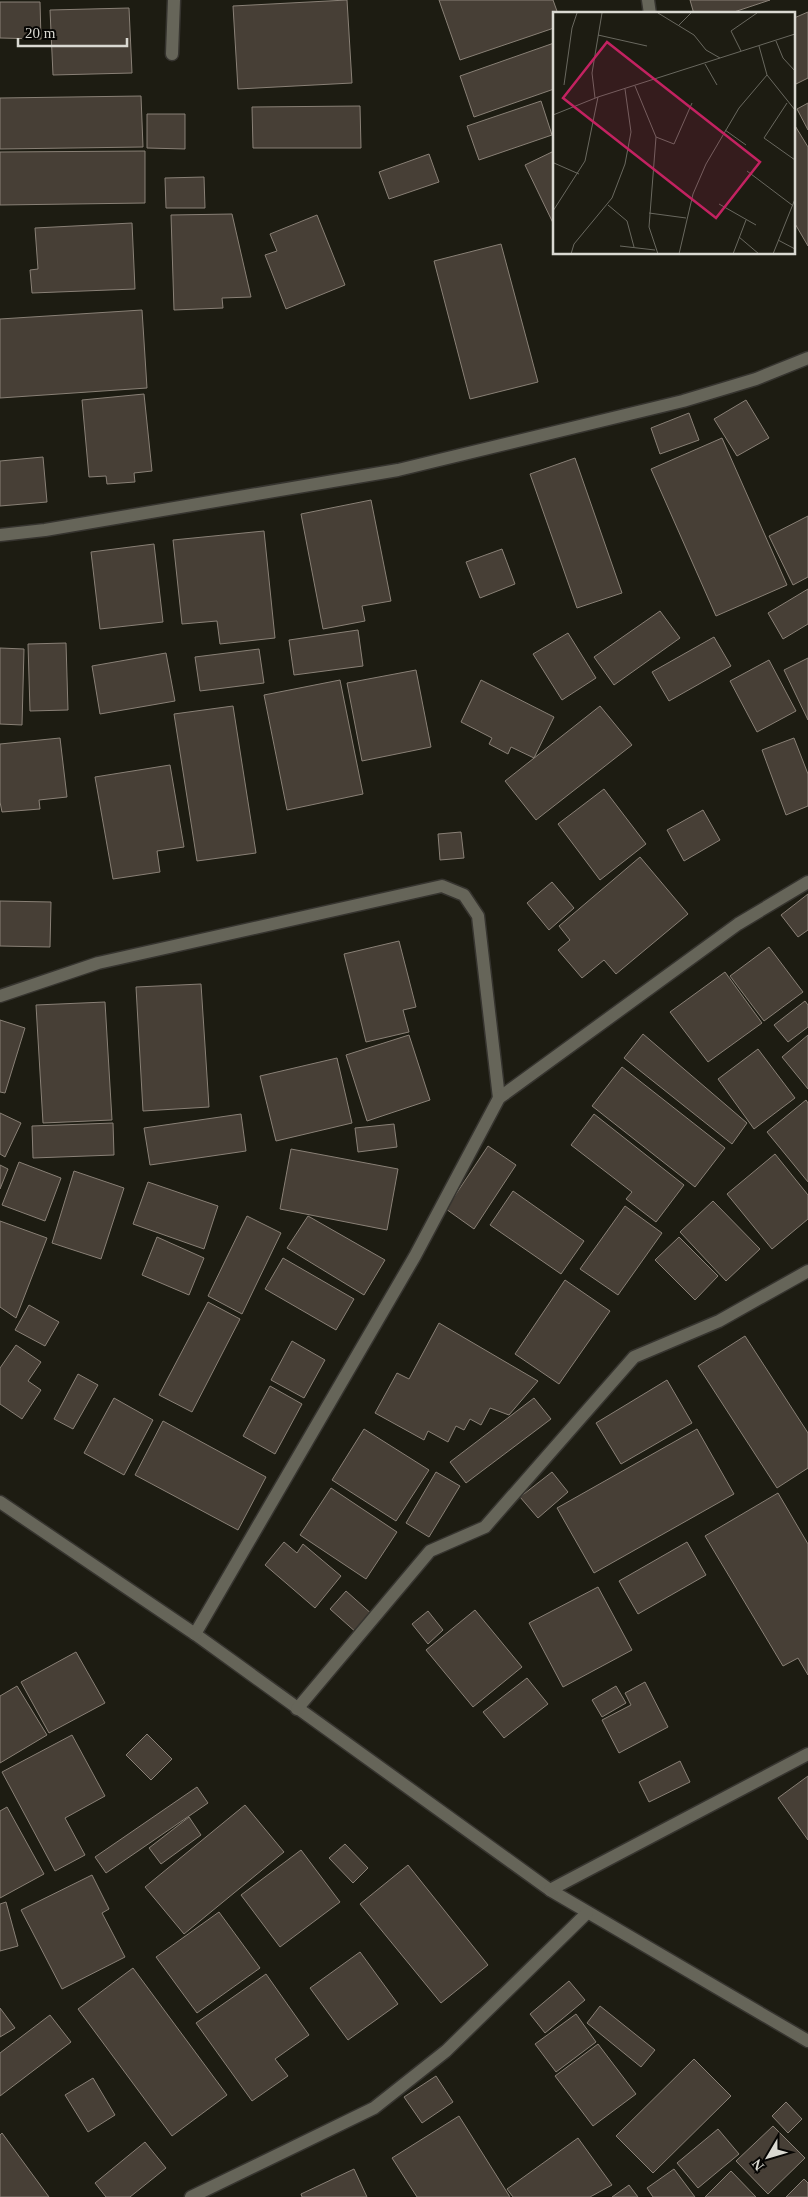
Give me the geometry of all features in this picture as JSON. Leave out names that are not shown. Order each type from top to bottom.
[{"type":"street","points":[[172,54],[174,0]]},
{"type":"street","points":[[0,535],[45,530],[398,470],[683,401],[756,379],[808,358]]},
{"type":"street","points":[[195,1634],[415,1256],[498,1098],[738,924],[808,882]]},
{"type":"street","points":[[0,996],[98,963],[442,886],[464,896],[478,916],[498,1098]]},
{"type":"street","points":[[297,1709],[430,1551],[485,1527],[634,1357],[719,1321],[808,1271]]},
{"type":"street","points":[[0,1502],[195,1634],[550,1890],[808,2041]]},
{"type":"street","points":[[550,1890],[808,1754]]},
{"type":"street","points":[[191,2197],[374,2108],[446,2051],[587,1913]]},
{"type":"building","points":[[347,0],[352,83],[238,89],[233,6]]},
{"type":"building","points":[[439,0],[553,0],[557,12],[553,12],[553,28],[460,60]]},
{"type":"building","points":[[690,0],[770,0],[734,12],[693,12]]},
{"type":"building","points":[[0,2],[40,2],[41,39],[0,38]]},
{"type":"building","points":[[129,8],[132,73],[53,75],[50,10]]},
{"type":"building","points":[[808,12],[808,78],[796,84],[796,17]]},
{"type":"building","points":[[553,43],[553,89],[474,117],[460,76]]},
{"type":"building","points":[[141,96],[143,147],[0,149],[0,98]]},
{"type":"building","points":[[541,101],[552,135],[479,160],[467,126]]},
{"type":"building","points":[[808,103],[808,130],[797,109]]},
{"type":"building","points":[[360,106],[361,148],[253,148],[252,107]]},
{"type":"building","points":[[147,114],[185,114],[185,149],[147,148]]},
{"type":"building","points":[[796,127],[808,147],[808,246],[796,225]]},
{"type":"building","points":[[145,151],[145,203],[0,205],[0,152]]},
{"type":"building","points":[[553,151],[553,223],[525,165]]},
{"type":"building","points":[[429,154],[439,182],[389,199],[379,172]]},
{"type":"building","points":[[204,177],[205,208],[166,208],[165,178]]},
{"type":"building","points":[[232,214],[251,297],[222,298],[223,308],[174,310],[171,215]]},
{"type":"building","points":[[317,215],[345,285],[286,309],[265,255],[277,251],[270,234]]},
{"type":"building","points":[[132,223],[135,289],[32,293],[30,270],[38,269],[35,228]]},
{"type":"building","points":[[501,244],[538,382],[470,399],[434,261]]},
{"type":"building","points":[[142,310],[147,388],[0,398],[0,319]]},
{"type":"building","points":[[144,394],[152,471],[134,473],[135,482],[107,484],[106,476],[89,477],[82,400]]},
{"type":"building","points":[[746,400],[769,438],[737,456],[714,419]]},
{"type":"building","points":[[689,413],[699,440],[660,454],[651,428]]},
{"type":"building","points":[[722,438],[787,585],[716,616],[651,469]]},
{"type":"building","points":[[43,457],[47,502],[0,506],[0,461]]},
{"type":"building","points":[[575,458],[622,593],[577,608],[530,474]]},
{"type":"building","points":[[371,500],[391,601],[362,606],[365,621],[323,629],[301,514]]},
{"type":"building","points":[[808,516],[808,577],[793,585],[769,536]]},
{"type":"building","points":[[264,531],[275,638],[220,644],[217,621],[182,624],[173,540]]},
{"type":"building","points":[[154,544],[163,622],[100,629],[91,552]]},
{"type":"building","points":[[502,549],[515,584],[480,598],[466,562]]},
{"type":"building","points":[[808,589],[808,624],[783,639],[768,613]]},
{"type":"building","points":[[660,611],[680,638],[614,685],[594,657]]},
{"type":"building","points":[[358,630],[363,666],[294,675],[289,640]]},
{"type":"building","points":[[568,633],[596,678],[562,700],[533,654]]},
{"type":"building","points":[[714,637],[731,666],[669,701],[652,672]]},
{"type":"building","points":[[66,643],[68,710],[30,711],[28,644]]},
{"type":"building","points":[[0,648],[24,649],[22,725],[0,724]]},
{"type":"building","points":[[259,649],[264,683],[200,691],[195,657]]},
{"type":"building","points":[[166,653],[175,701],[100,714],[92,666]]},
{"type":"building","points":[[808,658],[808,720],[784,670]]},
{"type":"building","points":[[769,660],[796,711],[757,732],[730,681]]},
{"type":"building","points":[[416,670],[431,747],[362,761],[347,683]]},
{"type":"building","points":[[340,680],[363,794],[287,810],[264,695]]},
{"type":"building","points":[[481,680],[554,717],[534,758],[511,747],[508,754],[489,744],[492,738],[461,722]]},
{"type":"building","points":[[233,706],[256,853],[197,861],[174,714]]},
{"type":"building","points":[[600,706],[632,745],[536,820],[505,781]]},
{"type":"building","points":[[60,738],[67,797],[39,800],[40,809],[2,812],[0,802],[0,744]]},
{"type":"building","points":[[794,738],[808,774],[808,806],[786,815],[762,750]]},
{"type":"building","points":[[170,765],[184,847],[157,851],[160,872],[113,879],[95,777]]},
{"type":"building","points":[[604,789],[646,844],[600,880],[558,824]]},
{"type":"building","points":[[703,810],[720,840],[684,861],[667,830]]},
{"type":"building","points":[[461,832],[464,858],[440,860],[438,834]]},
{"type":"building","points":[[640,857],[688,914],[616,974],[604,960],[582,978],[558,950],[570,940],[559,926]]},
{"type":"building","points":[[552,882],[574,908],[549,930],[527,903]]},
{"type":"building","points":[[808,894],[808,930],[798,937],[781,915]]},
{"type":"building","points":[[0,901],[51,902],[50,947],[0,946]]},
{"type":"building","points":[[399,941],[416,1007],[403,1010],[409,1032],[366,1042],[344,954]]},
{"type":"building","points":[[769,947],[803,992],[764,1021],[730,976]]},
{"type":"building","points":[[725,972],[762,1023],[708,1062],[670,1012]]},
{"type":"building","points":[[201,984],[209,1107],[143,1111],[136,987]]},
{"type":"building","points":[[805,1001],[808,1005],[808,1027],[788,1042],[774,1025]]},
{"type":"building","points":[[105,1002],[112,1120],[43,1123],[36,1005]]},
{"type":"building","points":[[0,1020],[25,1028],[5,1093],[0,1092]]},
{"type":"building","points":[[643,1034],[747,1123],[732,1144],[624,1058]]},
{"type":"building","points":[[409,1035],[430,1100],[367,1121],[346,1055]]},
{"type":"building","points":[[808,1035],[808,1089],[782,1057]]},
{"type":"building","points":[[758,1049],[795,1098],[754,1129],[718,1079]]},
{"type":"building","points":[[337,1058],[352,1123],[276,1141],[260,1076]]},
{"type":"building","points":[[622,1067],[725,1148],[695,1187],[592,1106]]},
{"type":"building","points":[[806,1100],[808,1103],[808,1182],[767,1132]]},
{"type":"building","points":[[0,1113],[21,1123],[5,1157],[0,1154]]},
{"type":"building","points":[[241,1114],[246,1151],[150,1165],[144,1128]]},
{"type":"building","points":[[594,1114],[684,1185],[656,1222],[626,1199],[632,1192],[571,1145]]},
{"type":"building","points":[[113,1123],[114,1155],[33,1158],[32,1126]]},
{"type":"building","points":[[394,1124],[397,1147],[358,1152],[355,1128]]},
{"type":"building","points":[[488,1146],[516,1165],[474,1229],[446,1209]]},
{"type":"building","points":[[291,1149],[398,1169],[387,1230],[280,1209]]},
{"type":"building","points":[[775,1154],[808,1195],[808,1219],[772,1249],[727,1194]]},
{"type":"building","points":[[19,1162],[61,1178],[45,1221],[2,1205]]},
{"type":"building","points":[[0,1165],[8,1169],[0,1189]]},
{"type":"building","points":[[74,1171],[124,1188],[101,1259],[52,1243]]},
{"type":"building","points":[[148,1182],[218,1206],[204,1249],[133,1224]]},
{"type":"building","points":[[513,1191],[584,1241],[561,1274],[490,1225]]},
{"type":"building","points":[[713,1201],[760,1249],[726,1281],[680,1232]]},
{"type":"building","points":[[625,1206],[662,1233],[618,1295],[580,1269]]},
{"type":"building","points":[[247,1216],[281,1233],[242,1314],[208,1296]]},
{"type":"building","points":[[308,1216],[385,1260],[364,1295],[287,1248]]},
{"type":"building","points":[[0,1221],[47,1238],[16,1318],[0,1307]]},
{"type":"building","points":[[157,1237],[204,1258],[189,1295],[142,1275]]},
{"type":"building","points":[[679,1237],[718,1276],[695,1300],[655,1260]]},
{"type":"building","points":[[283,1258],[354,1299],[336,1330],[265,1289]]},
{"type":"building","points":[[565,1280],[610,1311],[559,1384],[515,1354]]},
{"type":"building","points":[[208,1302],[240,1319],[192,1412],[159,1395]]},
{"type":"building","points":[[29,1305],[59,1322],[45,1346],[15,1330]]},
{"type":"building","points":[[439,1323],[538,1381],[509,1415],[490,1408],[481,1425],[470,1419],[464,1430],[456,1426],[448,1442],[428,1431],[424,1440],[375,1413],[397,1373],[409,1379]]},
{"type":"building","points":[[745,1336],[808,1433],[808,1468],[777,1488],[698,1366]]},
{"type":"building","points":[[292,1341],[325,1360],[304,1398],[271,1380]]},
{"type":"building","points":[[16,1345],[41,1362],[28,1381],[41,1390],[22,1419],[0,1404],[0,1368]]},
{"type":"building","points":[[78,1374],[98,1385],[73,1429],[54,1419]]},
{"type":"building","points":[[667,1380],[692,1423],[621,1464],[596,1423]]},
{"type":"building","points":[[270,1386],[302,1404],[275,1454],[243,1436]]},
{"type":"building","points":[[114,1398],[153,1420],[124,1475],[84,1453]]},
{"type":"building","points":[[534,1398],[551,1419],[466,1483],[450,1462]]},
{"type":"building","points":[[163,1421],[266,1477],[238,1530],[135,1475]]},
{"type":"building","points":[[364,1429],[429,1470],[396,1521],[332,1480]]},
{"type":"building","points":[[697,1429],[734,1494],[594,1573],[557,1508]]},
{"type":"building","points":[[436,1472],[460,1486],[429,1537],[406,1523]]},
{"type":"building","points":[[552,1472],[568,1492],[538,1518],[520,1497]]},
{"type":"building","points":[[331,1488],[397,1532],[366,1579],[300,1535]]},
{"type":"building","points":[[778,1493],[808,1544],[808,1675],[798,1658],[783,1666],[705,1536]]},
{"type":"building","points":[[284,1542],[297,1553],[303,1544],[341,1576],[315,1608],[265,1565]]},
{"type":"building","points":[[687,1542],[706,1575],[638,1614],[619,1581]]},
{"type":"building","points":[[598,1587],[632,1650],[563,1687],[529,1623]]},
{"type":"building","points":[[346,1591],[374,1616],[358,1634],[330,1609]]},
{"type":"building","points":[[475,1610],[522,1667],[473,1707],[426,1650]]},
{"type":"building","points":[[428,1611],[443,1630],[428,1644],[412,1624]]},
{"type":"building","points":[[76,1652],[105,1703],[49,1733],[21,1682]]},
{"type":"building","points":[[527,1678],[548,1704],[504,1738],[483,1712]]},
{"type":"building","points":[[645,1682],[668,1727],[619,1753],[602,1720],[631,1705],[625,1693]]},
{"type":"building","points":[[17,1686],[47,1735],[0,1763],[0,1696]]},
{"type":"building","points":[[616,1686],[626,1703],[602,1717],[592,1700]]},
{"type":"building","points":[[147,1734],[172,1759],[151,1780],[126,1755]]},
{"type":"building","points":[[72,1735],[105,1796],[65,1818],[85,1855],[55,1871],[2,1772]]},
{"type":"building","points":[[680,1761],[690,1782],[649,1802],[639,1782]]},
{"type":"building","points":[[808,1776],[808,1840],[778,1798]]},
{"type":"building","points":[[197,1787],[208,1803],[106,1873],[95,1857]]},
{"type":"building","points":[[245,1805],[284,1852],[184,1934],[145,1887]]},
{"type":"building","points":[[7,1807],[44,1874],[0,1898],[0,1811]]},
{"type":"building","points":[[189,1817],[201,1835],[161,1864],[149,1848]]},
{"type":"building","points":[[345,1844],[368,1868],[353,1883],[329,1858]]},
{"type":"building","points":[[301,1850],[340,1902],[280,1947],[241,1895]]},
{"type":"building","points":[[408,1865],[488,1965],[441,2003],[360,1904]]},
{"type":"building","points":[[92,1875],[109,1909],[102,1913],[125,1957],[62,1989],[21,1910]]},
{"type":"building","points":[[6,1902],[18,1946],[0,1951],[0,1904]]},
{"type":"building","points":[[219,1912],[260,1968],[197,2013],[156,1957]]},
{"type":"building","points":[[360,1952],[398,2004],[348,2040],[310,1988]]},
{"type":"building","points":[[133,1968],[227,2095],[172,2136],[78,2009]]},
{"type":"building","points":[[266,1974],[309,2035],[275,2059],[288,2076],[252,2101],[196,2023]]},
{"type":"building","points":[[569,1981],[585,2000],[545,2033],[530,2014]]},
{"type":"building","points":[[600,2006],[655,2050],[641,2067],[587,2023]]},
{"type":"building","points":[[0,2008],[15,2028],[0,2037]]},
{"type":"building","points":[[576,2014],[596,2042],[556,2072],[535,2044]]},
{"type":"building","points":[[50,2015],[71,2042],[0,2096],[0,2053]]},
{"type":"building","points":[[598,2044],[636,2094],[593,2126],[555,2076]]},
{"type":"building","points":[[694,2059],[731,2096],[653,2173],[616,2136]]},
{"type":"building","points":[[436,2076],[453,2102],[422,2123],[404,2097]]},
{"type":"building","points":[[93,2078],[115,2115],[88,2132],[65,2095]]},
{"type":"building","points":[[786,2102],[802,2119],[788,2133],[772,2116]]},
{"type":"building","points":[[459,2116],[510,2197],[417,2197],[392,2158]]},
{"type":"building","points":[[773,2126],[805,2158],[768,2194],[736,2161]]},
{"type":"building","points":[[718,2129],[739,2154],[698,2188],[677,2163]]},
{"type":"building","points":[[2,2133],[49,2197],[0,2197],[0,2135]]},
{"type":"building","points":[[578,2138],[612,2185],[590,2197],[513,2197],[507,2189]]},
{"type":"building","points":[[145,2142],[166,2168],[130,2197],[106,2197],[95,2183]]},
{"type":"building","points":[[354,2169],[367,2197],[302,2197],[301,2194]]},
{"type":"building","points":[[674,2169],[695,2197],[653,2197],[647,2188]]},
{"type":"building","points":[[731,2171],[756,2197],[705,2197]]},
{"type":"building","points":[[804,2179],[808,2183],[808,2197],[786,2197]]},
{"type":"building","points":[[629,2185],[638,2197],[612,2197]]}]
